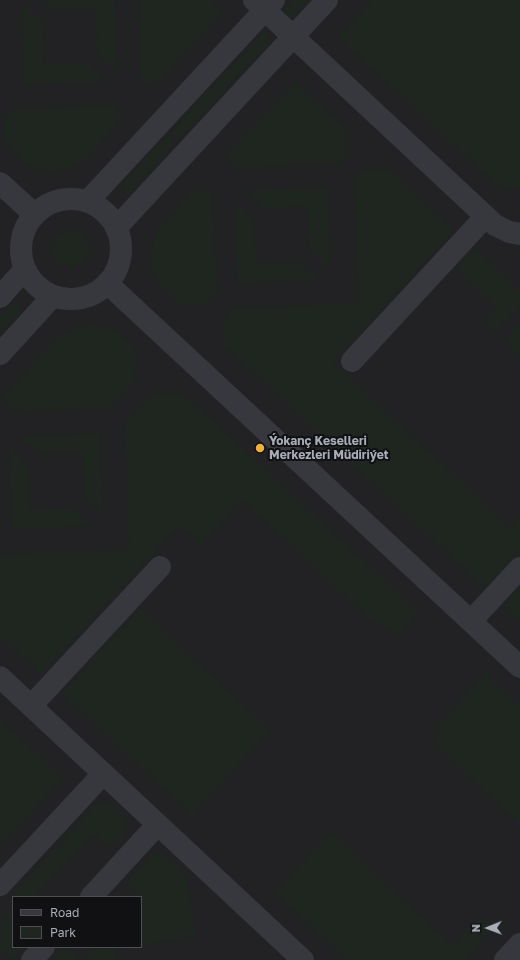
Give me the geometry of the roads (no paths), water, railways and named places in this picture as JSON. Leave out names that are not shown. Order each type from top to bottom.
[{"type":"lane","points":[[116,228],[327,0]]},
{"type":"lane","points":[[88,202],[264,3],[293,37],[496,226],[509,232],[520,234]]},
{"type":"lane","points":[[0,183],[34,214]]},
{"type":"lane","points":[[72,199],[88,202],[100,208],[109,216],[120,238],[120,256],[114,273],[107,283],[98,291],[88,296],[76,299],[63,299],[53,296],[41,290],[32,281],[25,270],[20,248],[22,236],[27,224],[34,214],[54,201],[72,199]]},
{"type":"lane","points":[[352,361],[486,216]]},
{"type":"lane","points":[[0,297],[25,270]]},
{"type":"lane","points":[[107,283],[520,667]]},
{"type":"lane","points":[[0,354],[53,296]]},
{"type":"lane","points":[[31,706],[160,567]]},
{"type":"lane","points":[[471,621],[520,568]]},
{"type":"lane","points":[[0,677],[303,960]]},
{"type":"lane","points":[[0,885],[103,774]]},
{"type":"lane","points":[[92,896],[158,824]]},
{"type":"lane","points":[[505,960],[520,944]]},
{"type":"lane","points":[[32,960],[43,948]]},
{"type":"place","name":"Ýokanç Keselleri Merkezleri Müdiriýet","points":[[260,448]]}]
